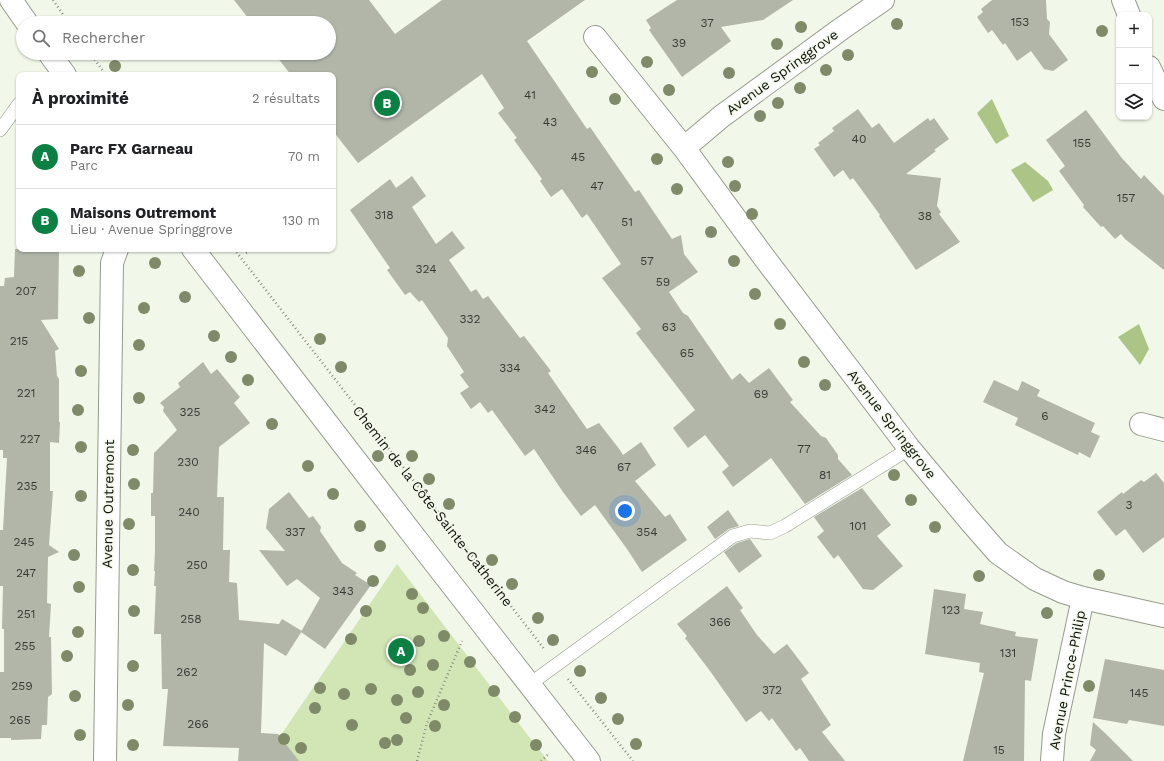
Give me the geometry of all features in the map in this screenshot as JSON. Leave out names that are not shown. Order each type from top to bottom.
[{"type":"street","points":[[11,0],[22,16]]},
{"type":"street","name":"Avenue Springgrove","points":[[684,148],[722,116],[883,0]]},
{"type":"street","points":[[1123,0],[1128,12]]},
{"type":"street","name":"Avenue Springgrove","points":[[595,37],[684,148],[763,256],[909,448],[998,553],[1035,579],[1063,592],[1083,598],[1164,616]]},
{"type":"street","points":[[1152,73],[1164,99]]},
{"type":"street","name":"Avenue Outremont","points":[[105,761],[112,263],[116,252]]},
{"type":"street","points":[[195,252],[589,761]]},
{"type":"street","points":[[1141,424],[1164,430]]},
{"type":"street","name":"Avenue Prince-Philip","points":[[1052,761],[1054,734],[1083,598]]},
{"type":"lane","points":[[0,130],[16,108]]},
{"type":"lane","points":[[530,684],[733,536],[750,531],[770,533],[785,526],[909,448]]},
{"type":"path","points":[[53,0],[64,16]]},
{"type":"path","points":[[95,60],[104,72]]},
{"type":"path","name":"Chemin de la Côte-Sainte-Catherine","points":[[236,252],[633,761]]},
{"type":"path","points":[[417,761],[427,723],[462,641]]},
{"type":"path","points":[[541,761],[550,753]]},
{"type":"shaded area","points":[[992,99],[1009,136],[996,144],[977,113]]},
{"type":"shaded area","points":[[1025,162],[1048,181],[1053,190],[1033,202],[1011,170]]},
{"type":"shaded area","points":[[1139,324],[1149,349],[1140,365],[1118,337]]},
{"type":"shaded area","points":[[397,564],[548,761],[266,761],[266,757]]},
{"type":"building","points":[[234,0],[369,0],[395,34],[442,0],[585,0],[527,41],[587,129],[590,127],[635,192],[639,190],[672,239],[681,235],[684,254],[698,272],[669,292],[683,313],[688,316],[732,380],[740,373],[749,383],[769,368],[793,400],[790,402],[821,436],[826,438],[838,455],[838,459],[852,475],[805,504],[771,458],[733,487],[722,472],[729,466],[705,435],[688,448],[673,428],[695,410],[636,333],[641,329],[602,278],[621,264],[587,214],[582,218],[562,189],[551,197],[540,181],[542,179],[514,140],[517,138],[498,113],[504,108],[482,74],[358,163],[336,135],[336,72],[289,72],[279,60],[336,60],[336,16],[247,16]]},
{"type":"building","points":[[677,0],[793,0],[763,20],[721,27],[731,41],[682,77],[649,30],[651,28],[646,20]]},
{"type":"building","points":[[992,0],[1046,0],[1047,19],[1050,22],[1049,34],[1068,60],[1053,71],[1044,69],[1031,51],[1017,61],[1005,43],[1003,45],[992,30],[988,33],[977,17],[983,12],[981,9]]},
{"type":"building","points":[[858,109],[872,128],[879,123],[894,143],[928,118],[930,121],[934,118],[949,139],[906,174],[941,178],[937,206],[941,212],[939,214],[960,242],[916,270],[879,216],[880,215],[853,178],[850,180],[843,170],[834,177],[814,149],[820,145],[818,143],[834,131],[832,128]]},
{"type":"building","points":[[1086,110],[1121,157],[1141,179],[1144,175],[1164,196],[1164,270],[1125,239],[1121,234],[1115,239],[1103,226],[1101,227],[1083,207],[1084,205],[1059,171],[1065,166],[1046,140]]},
{"type":"building","points":[[412,176],[426,196],[412,207],[436,244],[452,231],[465,248],[449,260],[471,292],[476,289],[483,299],[488,296],[520,338],[524,336],[551,371],[548,373],[587,429],[599,423],[623,455],[641,442],[656,465],[635,481],[665,517],[670,514],[687,540],[642,572],[595,505],[581,516],[534,449],[525,456],[492,410],[488,413],[480,402],[471,409],[460,393],[469,387],[460,375],[464,372],[447,346],[448,338],[422,300],[419,302],[410,292],[405,295],[387,270],[390,268],[350,210],[390,179],[396,188]]},
{"type":"building","points":[[15,249],[16,252],[59,252],[58,319],[41,320],[59,349],[55,351],[57,376],[59,379],[59,443],[50,442],[50,491],[53,491],[49,545],[59,552],[48,557],[47,603],[51,604],[49,637],[51,637],[52,694],[48,697],[47,725],[42,725],[41,739],[11,740],[11,738],[0,738],[0,672],[4,672],[4,629],[2,629],[3,586],[0,586],[0,530],[3,530],[7,458],[3,458],[3,450],[0,450],[0,286],[4,286],[5,278],[14,277]]},
{"type":"building","points":[[203,362],[211,374],[217,369],[240,397],[234,403],[250,423],[219,447],[217,497],[224,497],[223,550],[230,550],[229,582],[237,583],[239,620],[279,624],[282,619],[302,631],[286,656],[264,643],[261,733],[278,734],[299,761],[238,761],[239,748],[163,746],[168,689],[162,689],[161,634],[154,634],[156,586],[154,586],[155,516],[151,516],[151,493],[153,493],[154,453],[177,430],[163,411],[164,407],[160,403],[180,387],[178,383]]},
{"type":"building","points":[[994,380],[1018,391],[1022,381],[1040,390],[1037,396],[1095,423],[1091,432],[1100,436],[1090,458],[1079,452],[1078,455],[1015,425],[1018,418],[983,402]]},
{"type":"building","points":[[1156,473],[1164,483],[1164,537],[1143,553],[1125,529],[1116,536],[1097,512],[1122,492],[1123,494],[1141,480],[1144,482]]},
{"type":"building","points":[[862,488],[891,525],[877,536],[903,566],[873,590],[863,589],[838,555],[834,559],[817,537],[824,531],[814,517]]},
{"type":"building","points":[[289,492],[309,518],[313,516],[321,527],[320,531],[342,563],[357,573],[355,575],[371,585],[325,649],[301,632],[320,598],[297,579],[287,586],[259,550],[285,551],[266,528],[269,509]]},
{"type":"building","points":[[728,510],[739,526],[729,529],[715,539],[707,527]]},
{"type":"building","points":[[750,539],[762,556],[739,573],[724,552],[737,543]]},
{"type":"building","points":[[727,586],[743,608],[740,610],[757,635],[774,654],[787,644],[809,673],[801,679],[831,725],[822,732],[845,761],[809,761],[800,748],[796,751],[772,718],[769,721],[761,711],[746,722],[685,638],[687,636],[677,624]]},
{"type":"building","points":[[934,589],[966,594],[964,609],[983,612],[980,624],[1016,632],[1015,636],[1038,639],[1031,681],[1025,680],[1024,761],[963,761],[984,673],[979,672],[980,663],[925,654]]},
{"type":"building","points":[[1105,659],[1164,670],[1164,726],[1129,720],[1127,724],[1093,718]]},
{"type":"building","points":[[1093,722],[1133,761],[1090,761],[1096,750],[1090,745]]},
{"type":"place","name":"Maisons Outremont","points":[[387,103]]},
{"type":"place","name":"Parc FX Garneau","points":[[401,651]]}]
